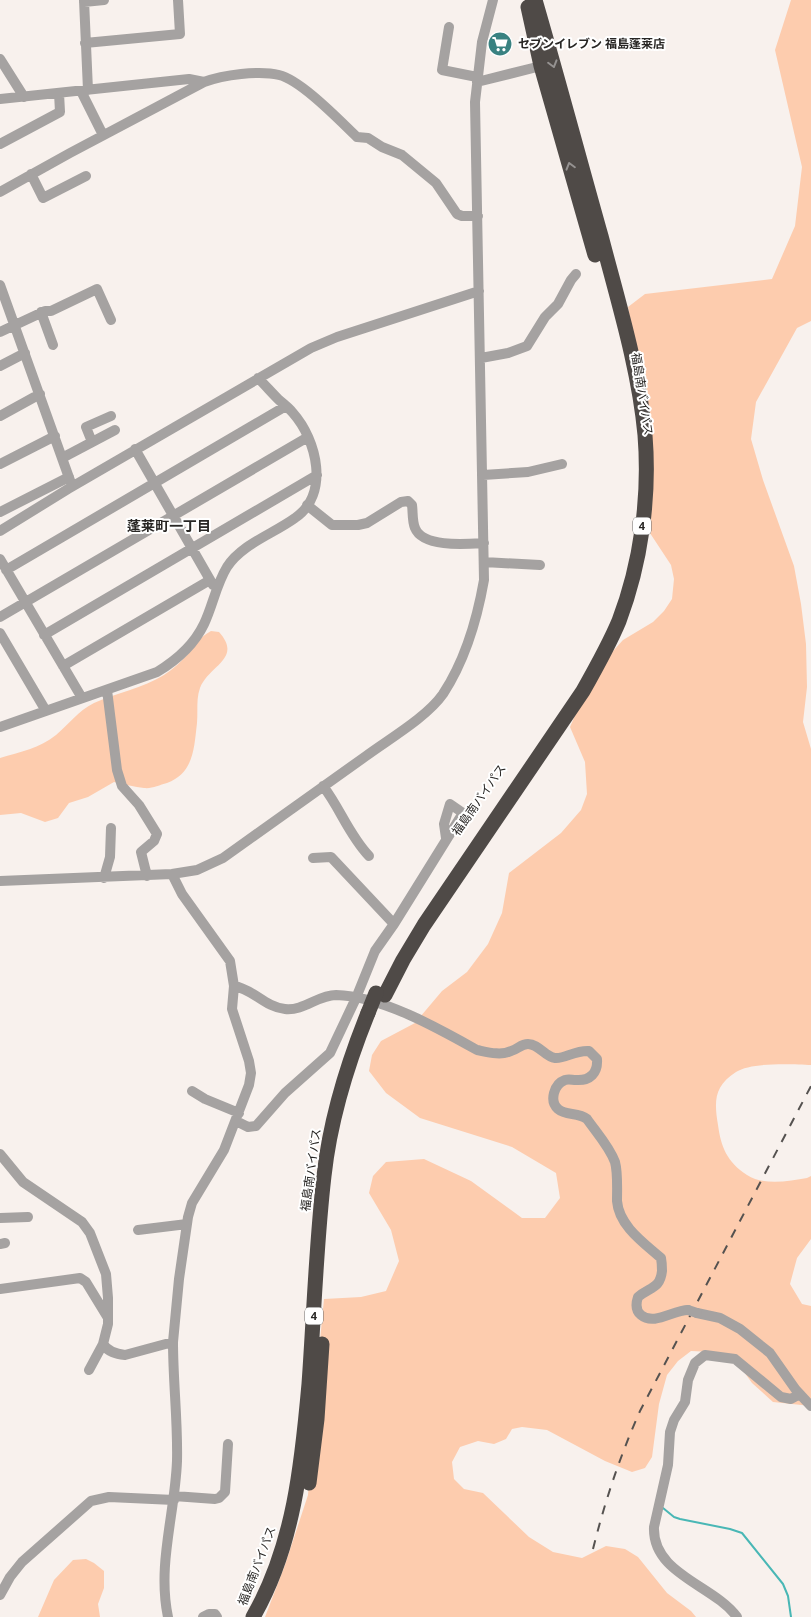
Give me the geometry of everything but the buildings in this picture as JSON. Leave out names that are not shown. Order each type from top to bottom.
[{"type":"highway","name":"福島南バイパス","points":[[253,1617],[275,1568],[297,1494],[306,1422],[319,1223],[328,1147],[342,1084],[380,994],[392,959],[412,925],[546,729],[593,656],[612,612],[621,584],[630,544],[636,463],[631,402],[610,305],[541,66],[526,0]]},
{"type":"highway","name":"福島南バイパス","points":[[380,994],[599,663],[618,621],[631,584],[640,544],[646,462],[641,402],[620,305],[535,0]]},
{"type":"highway","name":"福島南バイパス","points":[[264,1617],[286,1565],[302,1517],[308,1490],[313,1460],[318,1402],[333,1175],[345,1110],[372,1014]]},
{"type":"street","points":[[103,135],[84,90],[84,1],[104,0]]},
{"type":"street","points":[[85,43],[180,34],[178,0]]},
{"type":"street","points":[[0,881],[147,876],[197,870],[223,858],[425,712],[443,693],[456,669],[475,624],[484,580],[475,102],[482,42],[493,0]]},
{"type":"street","points":[[448,26],[442,70],[477,79],[541,66]]},
{"type":"street","points":[[0,59],[24,97]]},
{"type":"street","points":[[0,192],[204,82],[214,78],[236,75],[280,75],[302,87],[357,136],[368,138],[382,147],[402,155],[436,184],[457,214],[462,216],[478,216]]},
{"type":"street","points":[[0,99],[189,79],[204,82]]},
{"type":"street","points":[[0,144],[60,112],[59,93]]},
{"type":"street","points":[[31,174],[43,198],[86,176]]},
{"type":"street","points":[[481,358],[508,353],[526,346],[545,317],[558,304],[576,274]]},
{"type":"street","points":[[0,285],[71,482]]},
{"type":"street","points":[[0,332],[16,326],[41,312],[51,311],[97,289],[111,320]]},
{"type":"street","points":[[0,512],[71,482],[136,449],[305,351],[337,337],[480,291]]},
{"type":"street","points":[[41,312],[53,345]]},
{"type":"street","points":[[0,366],[25,353]]},
{"type":"street","points":[[0,726],[157,672],[178,657],[192,642],[204,624],[216,590],[228,566],[241,553],[297,517],[306,505],[314,492],[316,475],[316,461],[308,437],[293,412],[258,378]]},
{"type":"street","points":[[0,416],[40,394]]},
{"type":"street","points":[[6,570],[286,406]]},
{"type":"street","points":[[92,442],[86,427],[111,416]]},
{"type":"street","points":[[62,458],[115,430]]},
{"type":"street","points":[[0,464],[54,436]]},
{"type":"street","points":[[0,617],[308,437]]},
{"type":"street","points":[[136,449],[216,590]]},
{"type":"street","points":[[483,475],[528,472],[562,464]]},
{"type":"street","points":[[44,635],[316,475]]},
{"type":"street","points":[[0,532],[71,482]]},
{"type":"street","points":[[306,505],[332,525],[358,525],[367,523],[401,502],[408,501],[412,504],[414,525],[420,534],[436,542],[484,543]]},
{"type":"street","points":[[0,559],[82,698]]},
{"type":"street","points":[[484,562],[540,565]]},
{"type":"street","points":[[63,666],[210,580]]},
{"type":"street","points":[[0,633],[46,711]]},
{"type":"street","points":[[107,690],[117,770],[122,786],[139,805],[157,834],[154,841],[141,852],[147,876]]},
{"type":"street","points":[[323,786],[332,797],[352,836],[369,856]]},
{"type":"street","points":[[104,878],[110,856],[111,828]]},
{"type":"street","points":[[192,1090],[237,1117],[248,1127],[256,1126],[285,1094],[330,1053],[356,998],[375,951],[394,924],[446,838]]},
{"type":"street","points":[[313,858],[331,857],[394,924]]},
{"type":"street","points":[[168,1617],[164,1600],[164,1575],[177,1460],[173,1342],[187,1224],[195,1197],[217,1163],[237,1117],[249,1086],[251,1073],[232,1009],[234,986],[232,968],[228,956],[182,894],[172,874]]},
{"type":"street","points":[[234,986],[252,994],[267,1004],[285,1009],[304,1006],[330,996],[376,1002],[410,1016],[477,1050],[501,1054],[510,1052],[520,1045],[532,1044],[549,1056],[556,1058],[577,1051],[589,1051],[597,1059],[598,1067],[595,1073],[589,1078],[578,1081],[566,1079],[559,1083],[554,1091],[553,1098],[556,1107],[560,1111],[582,1115],[587,1119],[611,1154],[616,1164],[618,1204],[625,1223],[638,1239],[661,1258],[661,1280],[658,1285],[638,1296],[636,1302],[637,1311],[642,1317],[654,1319],[677,1311],[720,1318],[740,1329],[770,1353],[811,1406]]},
{"type":"street","points":[[0,1154],[23,1182],[82,1222],[90,1233],[106,1274],[108,1318],[107,1334],[89,1370]]},
{"type":"street","points":[[0,1218],[28,1217]]},
{"type":"street","points":[[138,1230],[187,1224]]},
{"type":"street","points":[[0,1289],[80,1278],[86,1282],[108,1318]]},
{"type":"street","points":[[103,1344],[112,1352],[125,1354],[173,1342]]},
{"type":"street","points":[[737,1617],[718,1599],[694,1584],[671,1564],[659,1550],[653,1537],[668,1465],[670,1432],[674,1420],[685,1402],[688,1380],[695,1364],[705,1355],[735,1360],[781,1397],[791,1399],[800,1394]]},
{"type":"street","points":[[0,1595],[10,1577],[22,1562],[91,1501],[109,1497],[216,1499],[223,1495],[225,1492],[228,1444]]},
{"type":"street","points":[[203,1617],[209,1614],[215,1614],[218,1617]]},
{"type":"shaded area","points":[[791,0],[811,0],[811,321],[797,328],[756,402],[751,439],[763,480],[794,566],[806,644],[807,687],[803,722],[811,749],[811,1065],[772,1064],[751,1067],[736,1072],[723,1083],[717,1095],[716,1109],[723,1147],[734,1165],[747,1175],[769,1182],[811,1176],[811,1239],[797,1258],[790,1284],[802,1304],[811,1306],[811,1406],[773,1402],[752,1383],[734,1358],[712,1352],[691,1351],[678,1361],[667,1375],[659,1404],[652,1457],[645,1468],[632,1472],[605,1461],[547,1430],[522,1427],[512,1429],[506,1439],[494,1444],[478,1441],[460,1447],[452,1462],[454,1479],[464,1489],[483,1493],[529,1537],[553,1552],[582,1558],[606,1546],[625,1549],[638,1557],[667,1593],[696,1617],[265,1617],[285,1565],[308,1495],[324,1299],[361,1297],[386,1291],[399,1261],[391,1230],[369,1193],[373,1176],[386,1162],[424,1159],[471,1181],[522,1218],[545,1218],[560,1198],[556,1173],[512,1147],[420,1118],[386,1093],[369,1071],[372,1055],[381,1041],[415,1023],[442,991],[467,972],[488,944],[502,913],[509,873],[561,833],[581,810],[587,794],[585,762],[570,727],[594,672],[623,640],[653,622],[672,599],[674,579],[671,565],[644,524],[643,393],[628,307],[645,294],[772,279],[795,226],[802,167],[775,50]]},
{"type":"shaded area","points":[[211,631],[219,632],[225,641],[226,656],[204,680],[200,688],[193,750],[188,766],[183,773],[176,779],[150,788],[114,782],[88,797],[69,803],[58,818],[45,822],[21,813],[0,815],[0,758],[30,749],[50,739],[88,706],[164,675],[181,662],[201,638]]},
{"type":"shaded area","points":[[86,1559],[104,1571],[104,1588],[98,1604],[100,1617],[38,1617],[54,1580],[73,1560]]},
{"type":"waterway","points":[[663,1508],[674,1517],[680,1519],[742,1533],[783,1584],[788,1596],[791,1617]]},
{"type":"railway","points":[[593,1549],[614,1479],[640,1411],[811,1086]]},
{"type":"place","name":"セブンイレブン 福島蓬莱店","points":[[500,44]]},
{"type":"district","name":"蓬莱町一丁目","points":[[169,526]]}]
